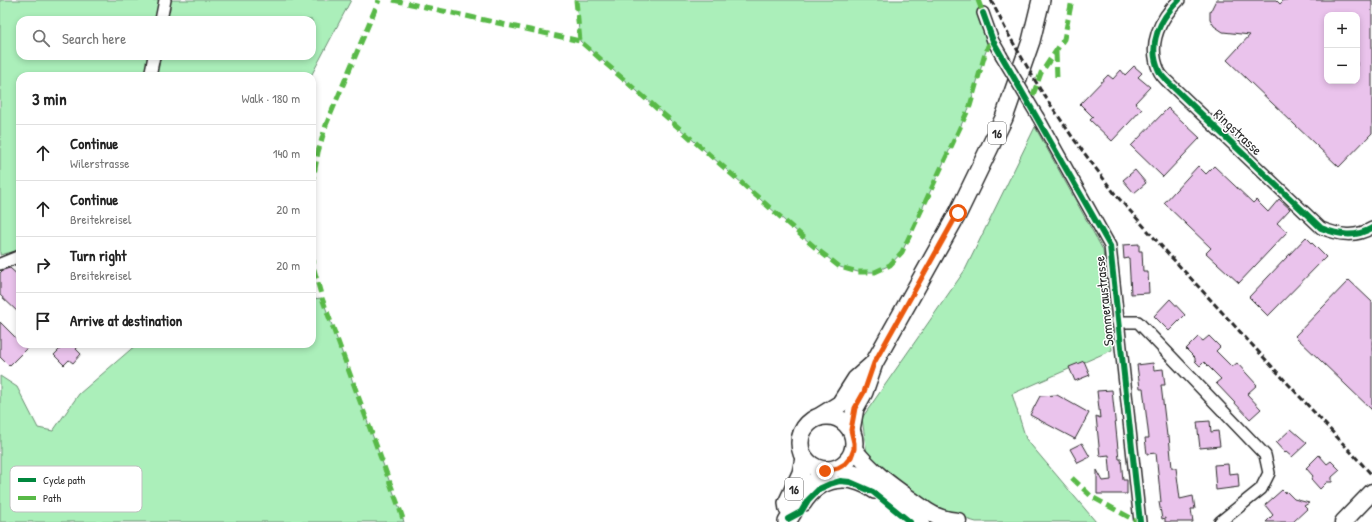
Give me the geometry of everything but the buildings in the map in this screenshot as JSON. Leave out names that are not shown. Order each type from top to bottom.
[{"type":"main road","name":"16","points":[[851,430],[855,408],[864,392],[874,363],[958,213],[1004,118],[1031,41],[1041,0]]},
{"type":"main road","name":"16","points":[[819,417],[840,404],[856,379],[874,363]]},
{"type":"main road","points":[[832,470],[848,460],[854,449],[851,430],[845,423],[837,418],[828,416],[819,417],[811,421],[801,434],[800,442],[804,458],[817,469],[858,475],[874,485],[922,522]]},
{"type":"main road","points":[[854,449],[863,461],[876,473],[927,511],[945,520],[959,522]]},
{"type":"main road","name":"16","points":[[787,521],[787,503],[801,473],[804,458]]},
{"type":"main road","name":"16","points":[[787,521],[808,488],[832,470]]},
{"type":"main road","points":[[1343,522],[1372,492]]},
{"type":"street","points":[[162,16],[165,0]]},
{"type":"street","name":"Ringstrasse","points":[[1179,0],[1160,24],[1155,42],[1159,72],[1321,228],[1338,234],[1365,232],[1372,228]]},
{"type":"street","name":"Sommeraustrasse","points":[[983,13],[993,40],[1001,56],[1038,117],[1110,246],[1140,522]]},
{"type":"street","points":[[151,72],[153,60]]},
{"type":"street","points":[[0,264],[16,258]]},
{"type":"street","name":"Sommeraustrasse","points":[[1118,322],[1138,322],[1265,455],[1269,473],[1261,489],[1220,522]]},
{"type":"street","points":[[787,521],[801,512],[808,500],[819,490],[840,481],[850,482],[872,492],[910,522]]},
{"type":"green space","points":[[0,0],[165,0],[162,16],[16,16],[16,60],[153,60],[151,72],[16,72],[16,251],[0,255]]},
{"type":"green space","points":[[171,0],[351,0],[313,72],[158,72],[160,60],[316,60],[316,16],[168,16]]},
{"type":"green space","points":[[576,0],[978,0],[993,41],[988,46],[985,54],[970,106],[902,252],[890,265],[875,272],[858,272],[840,267],[818,250],[580,41]]},
{"type":"green space","points":[[1035,127],[1103,250],[1112,350],[1012,394],[1026,439],[1096,522],[976,522],[936,510],[867,454],[862,418],[965,270]]},
{"type":"green space","points":[[322,298],[404,522],[0,522],[0,376],[17,387],[38,428],[53,431],[79,394],[132,348],[316,348],[316,299]]},
{"type":"railway","points":[[991,0],[1007,32],[1040,89],[1073,138],[1115,194],[1372,475]]},
{"type":"marked path","points":[[316,163],[326,125],[379,0]]},
{"type":"marked path","points":[[393,0],[580,41],[818,250],[840,267],[858,272],[875,272],[890,265],[902,252],[970,106],[985,54],[988,46],[993,41]]},
{"type":"marked path","points":[[576,0],[580,41]]},
{"type":"marked path","points":[[978,0],[983,13]]},
{"type":"marked path","points":[[1033,95],[1041,73],[1064,39],[1072,0]]},
{"type":"marked path","points":[[1056,52],[1057,79]]},
{"type":"marked path","points":[[316,277],[322,298],[404,522]]},
{"type":"marked path","points":[[1072,478],[1092,497],[1138,522]]},
{"type":"cycle path","points":[[1179,0],[1166,15],[1157,32],[1154,51],[1159,71],[1163,77],[1321,228],[1341,234],[1359,233],[1372,228]]},
{"type":"cycle path","points":[[983,13],[993,41],[1110,246],[1140,522]]},
{"type":"cycle path","points":[[788,519],[801,512],[808,500],[819,489],[840,481],[850,482],[873,492],[910,522]]},
{"type":"route","points":[[825,471],[838,468],[845,464],[851,457],[854,449],[854,436],[851,430],[855,408],[864,392],[874,363],[958,213]]}]
